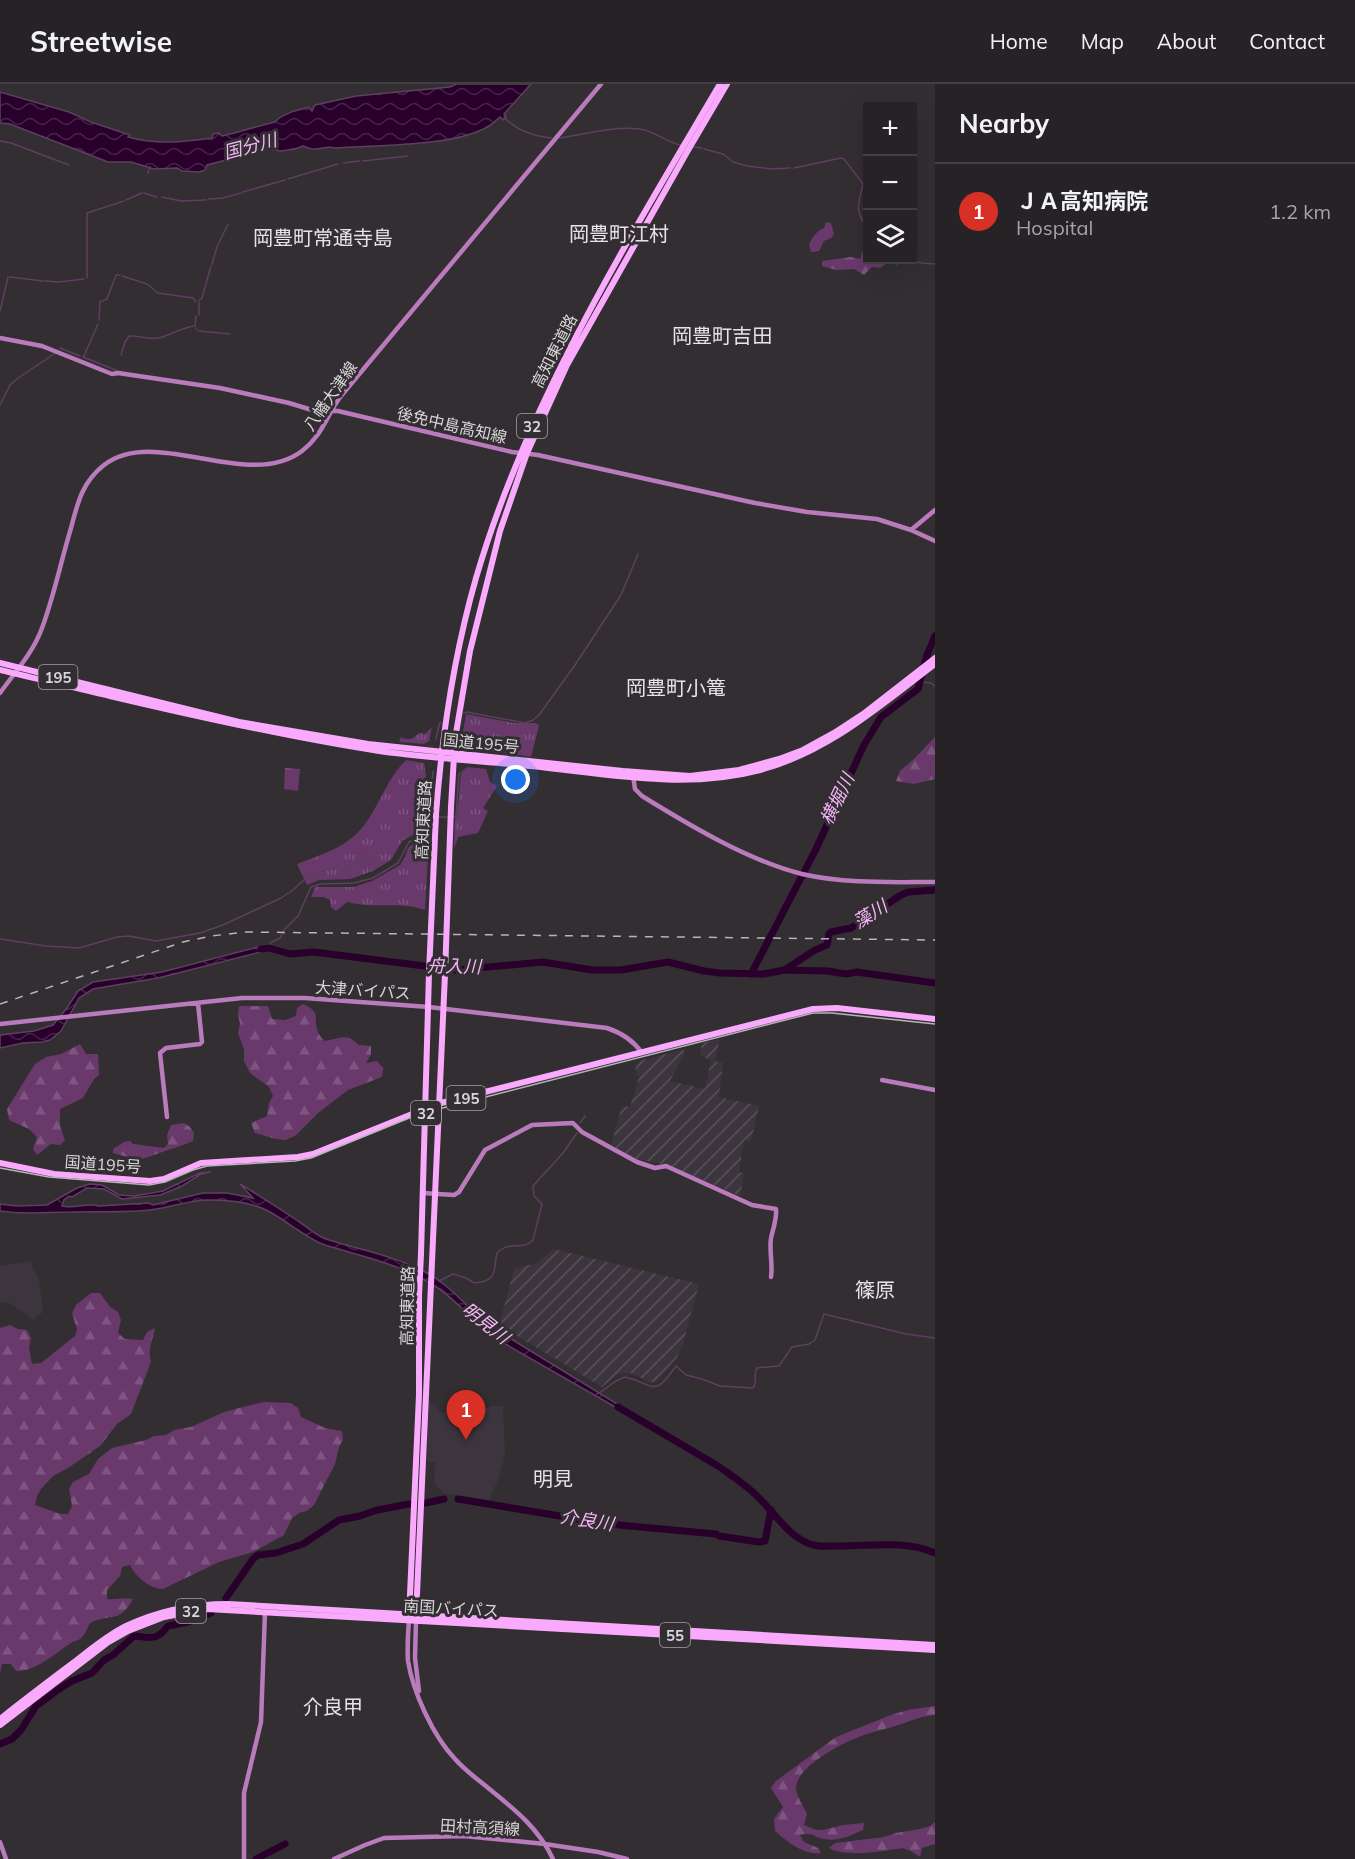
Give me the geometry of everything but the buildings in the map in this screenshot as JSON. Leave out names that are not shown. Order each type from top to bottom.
[{"type":"highway","name":"高知東道路","points":[[412,1617],[429,973],[436,814],[442,738],[455,664],[477,576],[561,364],[720,84]]},
{"type":"highway","name":"高知東道路","points":[[690,140],[727,84]]},
{"type":"highway","name":"高知東道路","points":[[412,1617],[432,1259],[437,1104],[455,739],[470,651],[494,552],[524,453]]},
{"type":"highway","name":"国道195号","points":[[0,663],[17,670],[239,722],[368,744],[441,755],[633,775],[680,775],[739,770],[803,750],[834,733],[915,677],[930,666],[935,658]]},
{"type":"highway","name":"国道195号","points":[[0,670],[17,670]]},
{"type":"highway","name":"国道195号","points":[[0,1163],[60,1175],[156,1181],[201,1163],[313,1154],[437,1104],[813,1009],[837,1008],[935,1018]]},
{"type":"highway","name":"南国バイパス","points":[[0,1719],[104,1638],[125,1626],[183,1607],[228,1604],[266,1610]]},
{"type":"highway","name":"南国バイパス","points":[[0,1725],[107,1643],[128,1631],[164,1617],[207,1609],[412,1617],[935,1645]]},
{"type":"highway","name":"南国バイパス","points":[[412,1617],[935,1650]]},
{"type":"main road","name":"八幡大津線","points":[[0,693],[42,630],[81,495],[91,478],[115,458],[138,452],[251,465],[276,463],[300,452],[321,432],[331,410],[601,84]]},
{"type":"main road","name":"後免中島高知線","points":[[0,338],[48,347],[112,374],[205,385],[312,410],[331,410],[755,502],[807,512],[877,519],[935,541]]},
{"type":"main road","points":[[911,530],[935,510]]},
{"type":"main road","points":[[633,775],[635,789],[646,799],[750,856],[802,874],[846,880],[935,882]]},
{"type":"main road","name":"大津バイパス","points":[[0,1024],[242,998],[306,998],[442,1008],[607,1028],[627,1037],[642,1053]]},
{"type":"main road","points":[[167,1117],[160,1053],[166,1048],[202,1042],[198,1003]]},
{"type":"main road","points":[[882,1080],[935,1090]]},
{"type":"main road","points":[[423,1193],[454,1195],[459,1192],[485,1150],[517,1132],[532,1125],[573,1123],[582,1132],[637,1162],[655,1168],[666,1166],[752,1205],[776,1209],[777,1215],[770,1245],[771,1277]]},
{"type":"main road","points":[[244,1859],[244,1792],[261,1721],[266,1610]]},
{"type":"main road","points":[[412,1617],[421,1700],[431,1723],[455,1759],[525,1819],[545,1844],[553,1859]]},
{"type":"main road","name":"田村高須線","points":[[334,1859],[384,1839],[464,1836],[545,1844],[627,1859]]},
{"type":"main road","points":[[0,1842],[6,1859]]},
{"type":"shaded area","points":[[720,1039],[715,1061],[723,1063],[719,1097],[759,1106],[751,1141],[744,1140],[739,1172],[744,1174],[740,1196],[671,1166],[637,1159],[611,1145],[622,1106],[630,1107],[639,1077],[635,1069],[639,1061],[681,1050],[686,1051],[670,1081],[705,1089],[711,1060],[700,1056],[702,1043]]},
{"type":"shaded area","points":[[554,1249],[699,1284],[677,1358],[656,1382],[650,1382],[630,1373],[623,1373],[618,1374],[602,1387],[499,1325],[514,1269],[537,1263]]},
{"type":"shaded area","points":[[31,1261],[39,1279],[43,1312],[33,1320],[10,1303],[0,1302],[0,1266]]},
{"type":"shaded area","points":[[429,1401],[443,1413],[503,1406],[505,1456],[489,1500],[443,1493],[434,1483],[435,1462],[427,1460]]},
{"type":"green space","points":[[826,222],[831,223],[834,234],[824,241],[819,251],[811,252],[810,242],[824,228]]},
{"type":"green space","points":[[863,251],[863,264],[886,264],[880,268],[872,267],[864,275],[854,269],[836,270],[822,266],[822,261],[851,257],[860,259]]},
{"type":"green space","points":[[466,714],[514,723],[536,723],[539,726],[531,757],[467,746],[462,739]]},
{"type":"green space","points":[[432,727],[429,741],[424,744],[399,742],[401,737],[411,739],[419,733],[425,734]]},
{"type":"green space","points":[[935,737],[935,779],[914,784],[896,781],[900,771]]},
{"type":"green space","points":[[406,760],[424,763],[426,775],[424,829],[402,841],[391,860],[373,871],[350,879],[319,880],[307,885],[297,864],[319,856],[353,837],[368,820],[391,778]]},
{"type":"green space","points":[[468,767],[486,769],[490,782],[497,786],[483,808],[488,811],[478,833],[458,837],[454,849],[455,818],[461,774]]},
{"type":"green space","points":[[285,768],[300,769],[298,791],[284,789]]},
{"type":"green space","points":[[429,838],[425,910],[406,906],[347,902],[336,911],[331,907],[330,900],[324,897],[311,897],[315,887],[354,887],[372,881],[400,865],[408,848],[414,843]]},
{"type":"green space","points":[[303,1004],[315,1013],[316,1027],[324,1041],[346,1037],[359,1045],[371,1046],[371,1054],[366,1063],[377,1061],[383,1068],[382,1077],[348,1090],[318,1113],[295,1136],[285,1140],[276,1139],[255,1133],[251,1123],[267,1116],[269,1103],[273,1096],[269,1087],[250,1073],[244,1061],[244,1049],[238,1033],[239,1006],[268,1006],[272,1019],[285,1020],[296,1016],[297,1008]]},
{"type":"green space","points":[[80,1044],[86,1054],[98,1054],[99,1075],[94,1079],[83,1098],[60,1109],[60,1126],[65,1140],[60,1145],[51,1144],[37,1155],[33,1149],[37,1137],[29,1129],[9,1120],[7,1109],[35,1064],[46,1057],[61,1054]]},
{"type":"green space","points":[[184,1123],[194,1133],[193,1141],[142,1159],[113,1153],[113,1149],[130,1141],[133,1144],[164,1148],[168,1144],[167,1135],[171,1125]]},
{"type":"green space","points":[[91,1293],[100,1293],[110,1307],[118,1312],[121,1320],[118,1333],[125,1339],[143,1340],[147,1332],[155,1328],[150,1349],[151,1362],[131,1414],[117,1424],[100,1446],[53,1476],[41,1489],[35,1505],[60,1514],[68,1514],[72,1506],[69,1489],[73,1482],[89,1474],[98,1459],[112,1448],[154,1436],[166,1435],[224,1412],[264,1402],[291,1403],[298,1408],[301,1417],[325,1428],[342,1431],[343,1440],[335,1464],[314,1505],[292,1518],[284,1535],[253,1552],[219,1562],[163,1589],[153,1587],[144,1581],[130,1565],[122,1567],[120,1576],[107,1590],[107,1599],[133,1599],[123,1612],[114,1617],[90,1623],[82,1638],[72,1642],[38,1665],[16,1671],[11,1664],[2,1664],[0,1673],[0,1328],[10,1325],[27,1330],[31,1338],[29,1347],[32,1364],[41,1363],[75,1336],[77,1329],[72,1313],[76,1305]]},
{"type":"green space","points":[[935,1706],[935,1715],[851,1740],[811,1764],[798,1780],[796,1788],[807,1814],[804,1825],[822,1830],[864,1823],[863,1830],[834,1840],[811,1834],[800,1835],[804,1842],[818,1848],[821,1853],[809,1852],[796,1847],[775,1831],[774,1819],[783,1807],[771,1788],[776,1781],[836,1737],[891,1715]]},
{"type":"green space","points":[[935,1822],[935,1844],[922,1848],[920,1857],[903,1848],[845,1853],[829,1848],[835,1843],[884,1837],[920,1829]]},
{"type":"water","name":"国分川","points":[[456,84],[531,84],[504,114],[506,117],[503,120],[500,117],[489,126],[456,138],[393,145],[317,149],[303,146],[281,151],[269,149],[207,165],[205,170],[199,172],[182,171],[177,168],[154,169],[131,162],[108,162],[10,124],[0,123],[0,92],[69,112],[130,135],[128,137],[149,141],[180,142],[212,138],[213,134],[219,133],[222,136],[275,122],[282,116],[309,107],[312,111],[315,105],[356,96],[450,87]]},
{"type":"water","points":[[269,946],[269,950],[158,978],[93,989],[79,998],[61,1031],[50,1040],[0,1048],[0,1035],[34,1031],[53,1025],[78,991],[93,982],[162,972]]},
{"type":"water","points":[[211,1172],[201,1174],[182,1186],[160,1195],[122,1199],[104,1189],[87,1188],[72,1197],[69,1196],[64,1200],[62,1206],[149,1203],[153,1205],[203,1193],[227,1193],[253,1198],[240,1184],[321,1237],[390,1257],[425,1272],[447,1287],[497,1331],[627,1410],[624,1412],[493,1337],[451,1298],[422,1278],[368,1257],[317,1242],[260,1207],[230,1201],[208,1200],[131,1211],[27,1213],[0,1211],[0,1204],[47,1205],[77,1188],[90,1184],[102,1185],[119,1195],[134,1196],[163,1191],[200,1173]]},
{"type":"waterway","points":[[504,117],[526,132],[551,138]]},
{"type":"waterway","points":[[560,138],[630,128],[645,130],[680,145]]},
{"type":"waterway","points":[[0,141],[69,165]]},
{"type":"waterway","points":[[694,147],[702,148]]},
{"type":"waterway","points":[[704,149],[723,154],[733,162],[747,166],[772,169],[790,168]]},
{"type":"waterway","points":[[363,161],[408,156]]},
{"type":"waterway","points":[[794,168],[844,159],[863,184],[858,208],[863,220]]},
{"type":"waterway","points":[[343,163],[359,161]]},
{"type":"waterway","points":[[288,179],[338,164]]},
{"type":"waterway","points":[[148,173],[150,167]]},
{"type":"waterway","points":[[243,192],[285,180]]},
{"type":"waterway","points":[[126,200],[142,193]]},
{"type":"waterway","points":[[144,193],[157,197]]},
{"type":"waterway","points":[[209,199],[241,193]]},
{"type":"waterway","points":[[162,197],[181,201],[206,200]]},
{"type":"waterway","points":[[87,278],[87,213],[124,201]]},
{"type":"waterway","points":[[212,264],[228,224]]},
{"type":"waterway","points":[[917,262],[935,264]]},
{"type":"waterway","points":[[199,300],[202,298],[211,266]]},
{"type":"waterway","points":[[99,320],[100,302],[107,299],[116,275],[120,275]]},
{"type":"waterway","points":[[122,276],[147,284],[158,293],[193,298],[196,302]]},
{"type":"waterway","points":[[0,311],[8,277]]},
{"type":"waterway","points":[[10,277],[43,281]]},
{"type":"waterway","points":[[45,281],[84,279]]},
{"type":"waterway","points":[[199,302],[199,315]]},
{"type":"waterway","points":[[121,355],[129,336],[163,337],[195,326],[196,316]]},
{"type":"waterway","points":[[84,356],[98,324]]},
{"type":"waterway","points":[[199,331],[230,334]]},
{"type":"waterway","points":[[60,348],[80,356]]},
{"type":"waterway","points":[[0,405],[10,385],[54,354]]},
{"type":"waterway","points":[[83,357],[118,371]]},
{"type":"waterway","points":[[464,713],[525,723],[539,715],[621,595],[638,554]]},
{"type":"waterway","name":"横堀川","points":[[751,974],[816,849],[864,745],[881,717],[918,689],[927,655],[935,636]]},
{"type":"waterway","points":[[920,682],[931,683],[935,686]]},
{"type":"waterway","points":[[436,739],[441,722]]},
{"type":"waterway","points":[[452,817],[456,816],[459,774],[467,768]]},
{"type":"waterway","points":[[269,948],[270,943],[280,938],[284,930],[298,916],[311,887],[320,884],[354,883],[373,878],[398,863],[409,842],[425,835],[428,831],[433,771]]},
{"type":"waterway","points":[[437,817],[447,817]]},
{"type":"waterway","points":[[355,863],[362,851]]},
{"type":"waterway","points":[[0,939],[79,948],[117,937],[129,936],[156,941],[200,933],[281,898],[310,874],[339,867],[348,873],[353,864],[375,862],[378,859]]},
{"type":"waterway","points":[[305,879],[318,877],[325,879]]},
{"type":"waterway","name":"藻川","points":[[786,969],[827,945],[831,932],[851,928],[908,892],[935,890]]},
{"type":"waterway","name":"舟入川","points":[[261,949],[269,948],[290,954],[314,952],[456,970],[543,962],[592,970],[621,970],[668,962],[720,973],[764,974],[784,970],[828,971],[846,974],[857,972],[935,983]]},
{"type":"waterway","points":[[580,1123],[585,1116]]},
{"type":"waterway","points":[[439,1281],[453,1274],[474,1283],[488,1280],[493,1274],[497,1253],[507,1247],[525,1245],[533,1240],[542,1204],[534,1196],[533,1186],[563,1153],[577,1133]]},
{"type":"waterway","points":[[597,1394],[625,1377],[658,1386],[676,1366],[686,1375],[720,1386],[753,1388],[757,1368],[779,1366],[792,1347],[809,1344],[815,1340],[824,1314],[906,1334],[935,1338]]},
{"type":"waterway","name":"明見川","points":[[618,1407],[734,1477],[749,1488],[790,1531],[804,1542],[823,1546],[912,1546],[935,1553]]},
{"type":"waterway","name":"介良川","points":[[426,1503],[444,1499]]},
{"type":"waterway","name":"介良川","points":[[458,1499],[608,1524],[716,1534]]},
{"type":"waterway","name":"介良川","points":[[226,1598],[258,1555],[276,1553],[303,1544],[339,1520],[409,1504]]},
{"type":"waterway","name":"介良川","points":[[719,1536],[765,1541],[771,1510]]},
{"type":"waterway","name":"介良川","points":[[56,1691],[92,1673],[104,1660],[134,1636],[156,1636],[168,1626],[188,1622],[211,1613]]},
{"type":"waterway","name":"介良川","points":[[0,1744],[12,1739],[21,1730],[36,1706],[54,1693]]},
{"type":"waterway","points":[[256,1859],[285,1844]]},
{"type":"tram line","points":[[0,1168],[49,1177],[149,1185],[165,1182],[207,1166],[311,1158],[419,1114],[813,1013],[935,1024]]},
{"type":"railway","points":[[0,1004],[183,942],[247,932],[935,940]]},
{"type":"place","name":"ＪＡ高知病院","points":[[466,1440]]},
{"type":"district","name":"岡豊町江村","points":[[619,233]]},
{"type":"district","name":"岡豊町常通寺島","points":[[323,237]]},
{"type":"district","name":"岡豊町吉田","points":[[722,335]]},
{"type":"district","name":"岡豊町小篭","points":[[676,687]]},
{"type":"district","name":"篠原","points":[[875,1289]]},
{"type":"district","name":"明見","points":[[553,1478]]},
{"type":"district","name":"介良甲","points":[[333,1706]]}]
